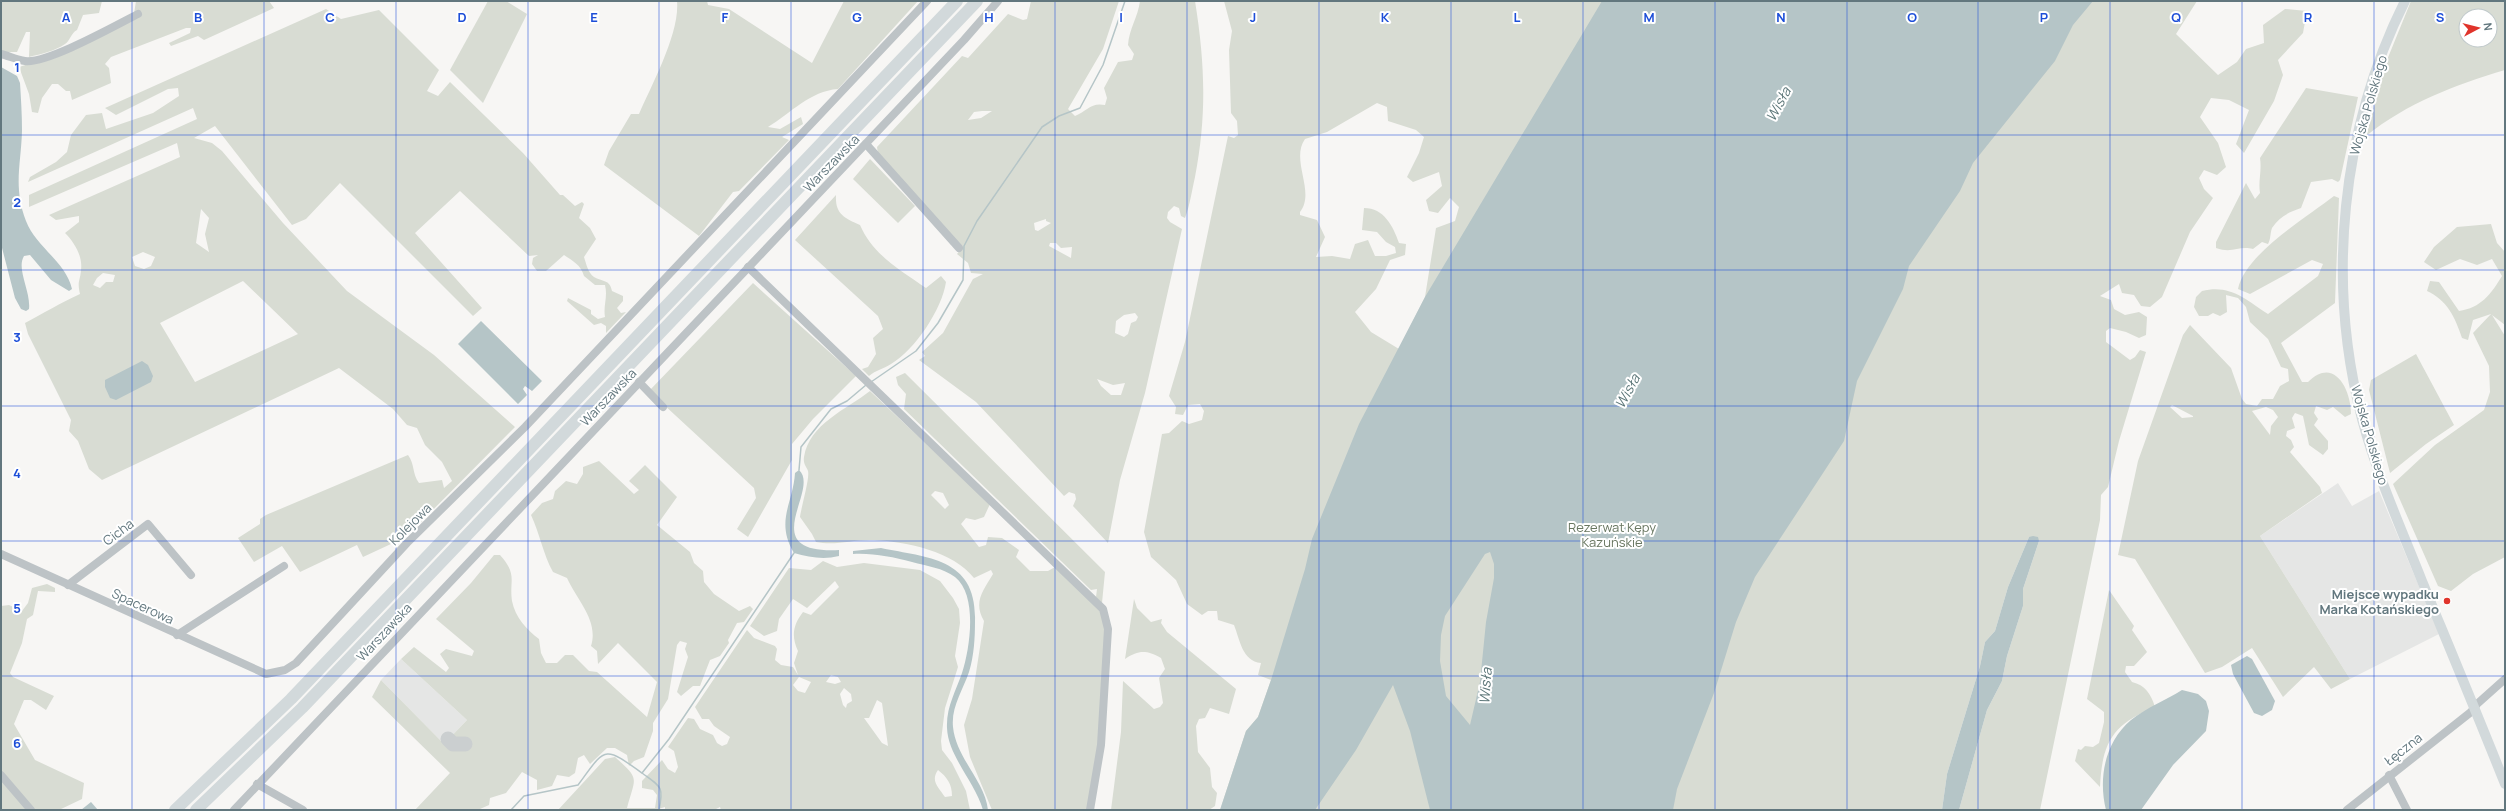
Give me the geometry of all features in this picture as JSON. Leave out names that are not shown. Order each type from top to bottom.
[{"type":"highway","points":[[175,810],[290,699],[957,1]]},
{"type":"highway","points":[[196,810],[302,708],[976,1]]},
{"type":"main road","name":"Wojska Polskiego","points":[[2405,1],[2371,83],[2351,163],[2344,229],[2345,319],[2355,388],[2372,450],[2390,501],[2505,784]]},
{"type":"street","name":"Kolejowa","points":[[276,674],[296,663],[408,543],[561,389],[927,1]]},
{"type":"street","name":"Warszawska","points":[[234,810],[257,784],[866,144],[998,1]]},
{"type":"street","points":[[1,54],[26,61],[40,58],[64,50],[138,14]]},
{"type":"street","points":[[866,144],[959,248]]},
{"type":"street","points":[[748,267],[1103,609],[1108,629],[1101,745],[1090,810]]},
{"type":"street","points":[[639,382],[663,408]]},
{"type":"street","name":"Cicha","points":[[68,585],[148,524],[191,575]]},
{"type":"street","name":"Spacerowa","points":[[1,554],[266,674],[276,674]]},
{"type":"street","points":[[177,635],[284,566]]},
{"type":"street","name":"Łęczna","points":[[2347,810],[2474,708],[2505,679]]},
{"type":"street","points":[[1,775],[31,810]]},
{"type":"street","points":[[2389,775],[2407,810]]},
{"type":"street","points":[[257,784],[302,810]]},
{"type":"shaded area","points":[[2338,483],[2352,506],[2379,491],[2439,634],[2350,679],[2260,536]]},
{"type":"shaded area","points":[[401,659],[467,720],[444,744],[381,680]]},
{"type":"green space","points":[[1,1],[102,1],[99,13],[83,15],[77,30],[65,44],[52,50],[29,57],[30,32],[26,32],[17,52],[1,52]]},
{"type":"green space","points":[[136,1],[269,1],[274,8],[204,40],[198,36],[171,46],[169,43],[190,33],[191,28],[186,28],[111,57],[105,64],[109,68],[111,83],[72,100],[70,91],[66,91],[58,84],[52,84],[42,98],[38,113],[32,112],[29,94],[19,67],[76,49],[133,20]]},
{"type":"green space","points":[[488,1],[506,1],[527,14],[483,103],[450,70]]},
{"type":"green space","points":[[677,1],[707,1],[708,5],[729,9],[812,63],[844,1],[918,1],[838,89],[818,94],[810,98],[768,127],[780,129],[801,117],[803,124],[782,137],[789,140],[739,191],[733,192],[699,236],[604,165],[609,151],[631,114],[639,114],[658,74],[674,28],[677,14]]},
{"type":"green space","points":[[1031,1],[1119,1],[1103,49],[1068,109],[1075,116],[1093,106],[1100,104],[1105,105],[1107,98],[1104,88],[1118,62],[1132,60],[1134,54],[1128,45],[1140,1],[1195,1],[1203,68],[1203,110],[1199,154],[1191,198],[1185,218],[1181,216],[1179,208],[1174,206],[1168,212],[1167,218],[1170,222],[1182,229],[1145,393],[1120,480],[1108,543],[1073,506],[1076,499],[1075,494],[1069,492],[1064,496],[976,402],[919,360],[925,356],[922,352],[943,333],[973,279],[983,274],[971,273],[968,263],[957,254],[962,248],[878,154],[877,147],[962,56],[968,58],[1008,14],[1023,20],[1027,19]],"holes":[[[982,111],[992,111],[981,118],[968,120],[974,112]],[[1046,219],[1046,221],[1051,223],[1038,231],[1035,230],[1034,223]],[[1050,243],[1056,243],[1061,248],[1072,247],[1071,258],[1049,246]],[[1135,313],[1138,317],[1136,321],[1131,323],[1128,334],[1124,337],[1115,333],[1116,321],[1124,315]],[[1097,379],[1113,385],[1125,383],[1121,395],[1111,395],[1101,386]]]},
{"type":"green space","name":"Rezerwat Kępy Kazuńskie","points":[[1224,1],[2197,1],[2176,34],[2218,75],[2237,62],[2246,49],[2264,43],[2263,25],[2285,9],[2307,11],[2303,33],[2278,60],[2283,75],[2274,101],[2244,153],[2236,144],[2249,110],[2229,100],[2211,98],[2200,117],[2218,143],[2226,167],[2217,175],[2204,170],[2199,178],[2204,189],[2213,198],[2190,232],[2162,297],[2150,307],[2141,306],[2134,295],[2122,293],[2119,284],[2100,296],[2111,300],[2114,309],[2125,315],[2139,312],[2147,317],[2146,335],[2139,338],[2126,332],[2110,328],[2106,331],[2106,342],[2130,360],[2135,357],[2140,350],[2146,352],[2119,441],[2108,487],[2101,495],[2100,520],[2040,810],[1959,810],[1987,710],[2002,681],[2007,656],[2023,606],[2023,589],[2039,541],[2029,537],[2008,587],[1995,631],[1985,642],[1980,666],[1947,774],[1942,810],[1220,810],[1246,731],[1258,717],[1271,680],[1258,675],[1261,663],[1250,658],[1246,654],[1240,643],[1234,625],[1218,620],[1217,611],[1208,611],[1202,615],[1187,604],[1176,580],[1151,557],[1144,532],[1162,434],[1169,433],[1182,421],[1189,424],[1202,420],[1204,411],[1200,404],[1188,405],[1183,415],[1175,414],[1176,407],[1169,396],[1185,342],[1228,136],[1234,138],[1238,135],[1237,121],[1231,113],[1229,50],[1232,31]],"holes":[[[1377,103],[1387,107],[1388,121],[1416,130],[1424,137],[1419,153],[1407,177],[1413,182],[1439,172],[1442,186],[1426,200],[1429,211],[1438,213],[1450,198],[1459,207],[1455,221],[1436,228],[1425,297],[1399,349],[1371,332],[1355,312],[1376,289],[1390,260],[1405,255],[1406,244],[1399,243],[1394,230],[1387,219],[1377,211],[1364,208],[1362,230],[1377,232],[1386,242],[1395,247],[1396,253],[1386,256],[1375,256],[1368,240],[1355,244],[1350,259],[1332,256],[1316,257],[1325,237],[1317,220],[1300,215],[1304,204],[1305,195],[1300,156],[1301,147],[1305,139],[1327,132]]]},
{"type":"green space","points":[[2411,1],[2505,1],[2505,70],[2432,96],[2398,114],[2366,136],[2387,60]]},
{"type":"green space","points":[[326,9],[341,19],[379,10],[439,70],[427,91],[438,96],[450,82],[523,153],[560,195],[563,195],[575,206],[582,202],[584,204],[579,218],[590,228],[596,239],[584,257],[588,268],[594,277],[608,283],[612,291],[623,296],[623,301],[617,308],[621,313],[626,312],[606,333],[606,326],[601,323],[594,325],[567,301],[568,298],[591,310],[591,314],[598,319],[605,317],[605,285],[595,285],[584,276],[581,269],[576,264],[564,255],[546,271],[537,271],[532,264],[533,258],[538,255],[529,256],[460,191],[415,233],[482,308],[473,316],[340,183],[306,219],[292,225],[215,126],[194,138],[212,143],[222,151],[283,223],[347,291],[434,355],[515,427],[406,537],[363,557],[357,545],[300,572],[282,546],[254,562],[238,538],[260,524],[260,519],[266,515],[408,455],[419,483],[442,480],[444,488],[452,481],[442,462],[425,445],[417,428],[407,425],[393,409],[339,368],[102,480],[89,469],[78,441],[69,431],[71,420],[28,334],[25,323],[80,294],[79,284],[81,260],[75,245],[65,233],[79,222],[79,216],[56,220],[49,215],[180,157],[177,143],[29,207],[29,195],[197,119],[193,108],[28,182],[30,177],[56,162],[67,152],[71,135],[86,115],[102,113],[106,129],[153,113],[179,96],[178,88],[168,89],[116,115],[105,108]],"holes":[[[201,209],[209,218],[205,234],[209,252],[196,243]],[[143,252],[155,257],[151,266],[144,269],[135,266],[132,257]],[[103,273],[115,275],[113,282],[106,282],[100,288],[93,285],[97,278]],[[243,281],[298,334],[195,382],[160,323]]]},
{"type":"green space","points":[[2306,88],[2358,97],[2340,180],[2338,182],[2332,179],[2311,182],[2301,208],[2288,213],[2278,221],[2272,228],[2268,244],[2262,242],[2253,249],[2244,248],[2222,250],[2216,248],[2216,242],[2246,183],[2255,199],[2260,193],[2260,158]]},
{"type":"green space","points":[[870,159],[915,206],[898,223],[853,179]]},
{"type":"green space","points":[[836,195],[837,207],[839,211],[849,220],[860,225],[872,245],[888,261],[926,288],[941,276],[946,282],[939,304],[926,328],[918,339],[900,358],[869,376],[862,369],[868,367],[876,354],[873,338],[883,329],[878,316],[795,240]]},
{"type":"green space","points":[[2334,196],[2339,198],[2335,303],[2281,343],[2302,382],[2308,382],[2317,375],[2326,373],[2333,374],[2339,379],[2348,395],[2351,414],[2345,417],[2333,407],[2327,410],[2316,406],[2314,413],[2318,419],[2314,425],[2328,441],[2328,449],[2323,455],[2309,445],[2303,416],[2295,413],[2292,418],[2295,428],[2287,431],[2286,436],[2291,440],[2294,447],[2290,452],[2320,487],[2322,493],[2260,536],[2350,679],[2331,689],[2314,667],[2283,697],[2252,648],[2222,667],[2205,673],[2135,559],[2118,555],[2138,461],[2183,335],[2190,325],[2231,368],[2242,399],[2246,404],[2257,406],[2262,399],[2273,399],[2280,386],[2289,381],[2288,369],[2281,367],[2268,339],[2250,322],[2246,307],[2238,298],[2226,295],[2227,312],[2220,316],[2213,313],[2208,316],[2199,316],[2194,307],[2196,297],[2202,291],[2212,289],[2229,291],[2244,298],[2268,314],[2318,276],[2323,264],[2312,260],[2250,294],[2238,289],[2243,276],[2252,263],[2278,237]],"holes":[[[2172,405],[2193,416],[2193,417],[2182,418],[2170,407]],[[2266,407],[2273,410],[2278,417],[2271,426],[2270,435],[2252,411]]]},
{"type":"green space","points":[[2491,224],[2497,243],[2505,252],[2505,325],[2492,315],[2505,336],[2505,557],[2473,574],[2451,591],[2438,586],[2393,484],[2435,445],[2484,410],[2490,392],[2489,366],[2473,333],[2491,314],[2473,320],[2468,340],[2462,338],[2453,316],[2445,304],[2427,291],[2430,281],[2439,282],[2459,311],[2473,307],[2485,299],[2494,289],[2502,276],[2492,259],[2477,265],[2460,259],[2436,270],[2424,262],[2434,247],[2457,227]]},
{"type":"green space","points":[[753,283],[856,376],[813,419],[792,444],[792,460],[748,537],[737,529],[756,498],[754,488],[649,391]]},
{"type":"green space","points":[[2416,354],[2454,425],[2426,444],[2390,473],[2369,390],[2371,380]]},
{"type":"green space","points":[[905,373],[1105,572],[1102,603],[1096,597],[1097,589],[1091,590],[904,409],[906,394],[898,385],[896,377]]},
{"type":"green space","points":[[870,391],[990,504],[984,517],[975,520],[966,518],[961,524],[979,547],[986,545],[988,537],[1002,538],[1019,550],[1016,557],[1030,571],[1048,571],[1055,567],[1098,607],[1106,626],[1099,736],[1088,810],[992,810],[970,757],[964,725],[972,699],[984,621],[979,608],[979,602],[983,591],[993,574],[991,570],[974,578],[954,561],[942,555],[901,543],[874,540],[859,540],[838,543],[816,542],[800,517],[808,480],[808,471],[804,463],[807,445],[813,435],[830,418]],"holes":[[[935,491],[943,493],[949,505],[945,509],[931,495]]]},
{"type":"green space","points":[[599,461],[634,494],[639,490],[629,481],[645,465],[677,497],[657,525],[690,552],[694,563],[703,571],[704,582],[714,594],[739,611],[750,606],[753,609],[744,622],[737,623],[728,640],[729,643],[720,656],[710,660],[700,686],[693,686],[681,696],[677,692],[688,657],[685,649],[687,643],[680,641],[677,645],[668,699],[653,723],[653,731],[644,757],[634,761],[629,766],[627,755],[615,748],[607,748],[590,764],[584,755],[578,758],[575,773],[569,777],[557,775],[552,786],[537,790],[537,780],[522,772],[506,793],[490,798],[489,805],[480,809],[415,810],[450,773],[372,697],[381,680],[444,744],[467,720],[401,659],[414,647],[446,672],[449,668],[440,654],[446,649],[472,656],[474,651],[436,619],[471,583],[494,555],[500,555],[509,568],[512,578],[511,594],[514,607],[522,623],[539,639],[541,653],[546,663],[557,663],[565,655],[573,655],[589,671],[597,672],[647,717],[657,682],[618,643],[598,664],[597,651],[591,646],[593,637],[590,619],[567,578],[553,572],[531,515],[542,503],[553,499],[555,491],[566,481],[577,484],[583,474],[583,467]]},
{"type":"green space","points":[[823,561],[837,567],[864,563],[920,570],[940,581],[953,598],[959,609],[960,623],[955,656],[958,667],[945,708],[941,741],[942,750],[952,763],[966,791],[970,810],[721,810],[720,807],[714,810],[665,810],[665,807],[655,810],[558,810],[605,759],[615,757],[629,770],[634,780],[627,808],[655,808],[657,795],[653,790],[642,788],[642,781],[662,760],[668,769],[675,773],[678,767],[674,751],[668,747],[688,718],[694,719],[700,729],[713,735],[717,743],[722,746],[727,744],[730,737],[714,726],[709,719],[702,719],[695,707],[747,630],[754,638],[775,646],[777,649],[775,660],[781,665],[793,667],[798,675],[794,663],[798,651],[794,640],[795,626],[803,612],[811,615],[839,587],[835,581],[807,608],[793,599],[779,619],[777,631],[764,636],[750,626],[789,568],[811,570]],"holes":[[[831,675],[838,677],[841,682],[835,684],[826,682]],[[799,677],[811,682],[805,693],[798,691],[793,685]],[[844,688],[851,694],[852,701],[847,704],[846,708],[843,705],[840,694]],[[877,700],[882,703],[888,746],[882,743],[864,718],[869,718]],[[938,770],[944,775],[950,784],[952,796],[945,797],[936,784],[935,778]]]},
{"type":"green space","points":[[47,584],[55,588],[55,592],[38,591],[33,615],[27,619],[22,643],[10,673],[13,677],[54,696],[46,710],[31,700],[24,700],[14,724],[35,760],[84,783],[82,799],[59,810],[1,810],[1,606],[9,605],[22,611],[28,603],[32,588]]},
{"type":"green space","points":[[2109,590],[2134,626],[2132,630],[2147,652],[2134,666],[2126,666],[2125,672],[2132,682],[2141,685],[2147,691],[2152,698],[2155,707],[2129,720],[2112,736],[2107,746],[2104,758],[2100,787],[2075,761],[2078,749],[2081,750],[2085,746],[2093,747],[2099,743],[2104,722],[2104,712],[2087,699]]},
{"type":"green space","points":[[1134,599],[1137,608],[1151,622],[1162,619],[1161,623],[1167,632],[1236,689],[1229,714],[1210,708],[1205,718],[1199,719],[1196,726],[1198,752],[1210,768],[1212,787],[1217,793],[1215,806],[1209,810],[1111,810],[1121,732],[1123,681],[1154,709],[1160,707],[1163,703],[1159,678],[1165,669],[1161,658],[1147,652],[1143,652],[1134,654],[1125,659]]},
{"type":"water","name":"Rezerwat Kępy Kazuńskie","points":[[1602,1],[2093,1],[2073,25],[2055,61],[1973,163],[1960,191],[1909,266],[1903,289],[1857,381],[1844,441],[1755,577],[1736,622],[1714,693],[1677,789],[1673,810],[1430,810],[1410,731],[1393,685],[1356,750],[1315,810],[1220,810],[1246,731],[1258,717],[1271,680],[1305,569],[1312,539],[1359,424],[1425,297]],"holes":[[[1490,552],[1494,564],[1494,578],[1486,622],[1480,682],[1470,725],[1446,696],[1440,661],[1441,635],[1445,616],[1485,554]]]},
{"type":"water","points":[[1,67],[17,76],[20,83],[22,131],[19,187],[22,209],[31,230],[64,271],[69,279],[72,289],[69,291],[51,280],[30,255],[24,256],[22,267],[29,302],[29,309],[26,311],[21,309],[15,298],[1,244]]},
{"type":"water","points":[[481,321],[542,381],[532,391],[525,386],[523,389],[527,395],[518,404],[458,344]]},
{"type":"water","points":[[142,361],[148,365],[153,376],[151,382],[116,400],[110,398],[105,387],[105,380]]},
{"type":"water","points":[[799,470],[804,479],[795,519],[794,532],[800,542],[813,549],[839,550],[839,556],[816,558],[794,553],[789,542],[785,522],[794,484],[795,473]]},
{"type":"water","points":[[2029,537],[2038,537],[2039,541],[2023,589],[2023,606],[2007,656],[2002,681],[1987,710],[1959,810],[1942,810],[1947,774],[1980,666],[1985,642],[1995,631],[2008,587]]},
{"type":"water","points":[[881,548],[932,559],[947,565],[959,573],[968,584],[974,600],[974,647],[969,672],[954,712],[953,727],[959,749],[982,789],[988,810],[983,810],[974,789],[952,749],[947,728],[948,713],[962,673],[968,650],[970,623],[967,596],[962,585],[955,577],[940,569],[890,557],[868,554],[853,554],[853,551]]},
{"type":"water","points":[[2247,656],[2252,659],[2275,701],[2272,710],[2262,716],[2254,713],[2233,674],[2231,665]]},
{"type":"water","points":[[2182,690],[2198,694],[2206,701],[2209,711],[2206,731],[2173,765],[2141,810],[2106,810],[2103,786],[2104,773],[2106,761],[2115,739],[2131,720]]},
{"type":"water","points":[[91,802],[98,810],[81,810]]},
{"type":"waterway","points":[[871,382],[916,351],[938,323],[963,280],[964,246],[977,221],[1042,127],[1059,116],[1080,108],[1103,65],[1125,1]]},
{"type":"waterway","points":[[799,470],[801,447],[831,409],[847,401],[866,385]]},
{"type":"waterway","points":[[511,810],[524,796],[578,785],[594,763],[606,754],[612,754],[642,773],[669,739],[794,553]]},
{"type":"waterway","points":[[642,773],[660,788],[661,796],[659,810]]},
{"type":"taxiway","points":[[448,739],[453,744],[465,744]]},
{"type":"place","name":"Miejsce wypadku Marka Kotańskiego","points":[[2447,601]]},
{"type":"water label","name":"Wisła","points":[[1778,104]]},
{"type":"water label","name":"Wisła","points":[[1627,391]]},
{"type":"water label","name":"Wisła","points":[[1485,686]]}]
